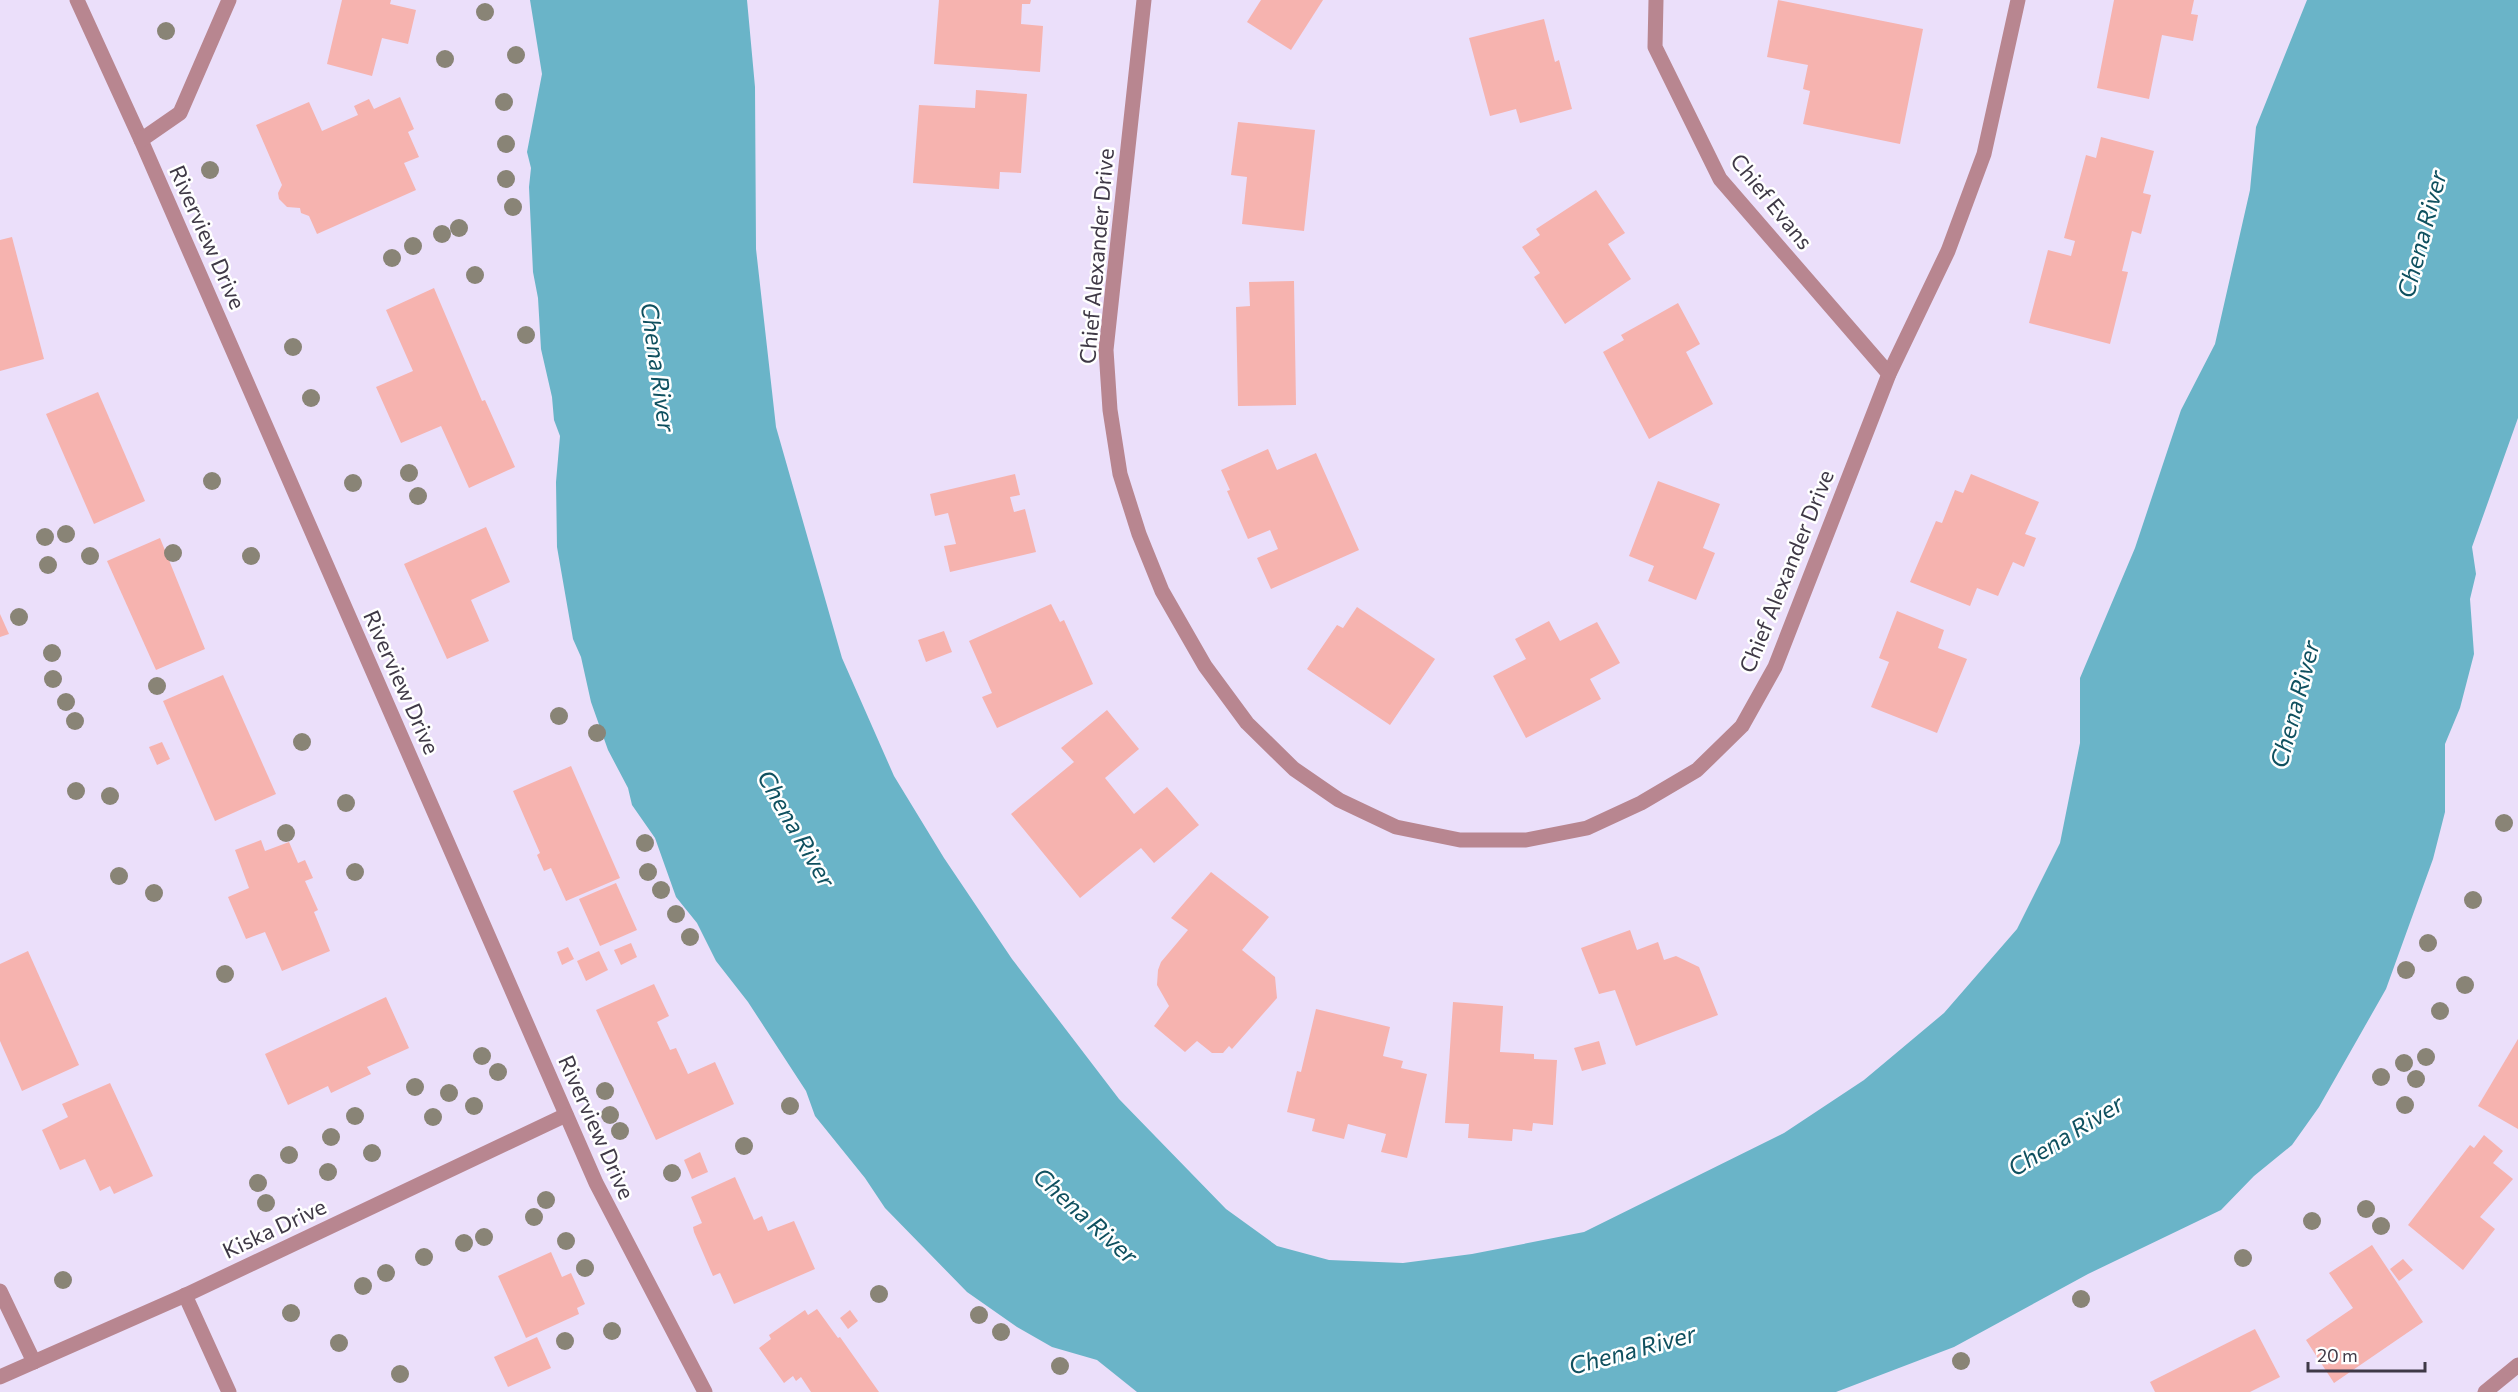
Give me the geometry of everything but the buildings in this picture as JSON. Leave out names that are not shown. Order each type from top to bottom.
[{"type":"street","name":"Riverview Drive","points":[[77,0],[141,140],[596,1183],[705,1392]]},
{"type":"street","points":[[141,140],[180,113],[229,0]]},
{"type":"street","name":"Chief Alexander Drive","points":[[1143,0],[1106,350],[1110,410],[1119,474],[1139,534],[1162,591],[1205,666],[1247,723],[1294,769],[1340,800],[1396,826],[1460,840],[1526,840],[1587,828],[1641,803],[1697,770],[1742,726],[1775,667],[1889,374],[1948,250],[1984,154],[2018,0]]},
{"type":"street","name":"Chief Evans","points":[[1656,0],[1654,47],[1720,179],[1889,374]]},
{"type":"street","name":"Kiska Drive","points":[[0,1377],[184,1295],[566,1115]]},
{"type":"street","points":[[0,1291],[34,1362]]},
{"type":"street","points":[[184,1295],[229,1392]]},
{"type":"street","points":[[2485,1392],[2518,1365]]},
{"type":"water","name":"Chena River","points":[[530,0],[747,0],[755,87],[756,249],[776,427],[842,658],[894,776],[944,858],[1012,959],[1119,1099],[1226,1209],[1277,1246],[1329,1260],[1403,1263],[1472,1254],[1584,1232],[1784,1133],[1864,1080],[1944,1013],[2017,929],[2060,843],[2080,743],[2080,678],[2135,548],[2181,410],[2215,344],[2250,190],[2256,127],[2307,0],[2518,0],[2518,418],[2472,547],[2476,574],[2470,599],[2474,654],[2460,708],[2445,744],[2445,812],[2433,859],[2386,989],[2319,1107],[2292,1145],[2254,1176],[2221,1210],[2088,1274],[1954,1347],[1836,1392],[1137,1392],[1097,1360],[1052,1347],[1017,1327],[967,1292],[885,1208],[865,1178],[815,1116],[806,1091],[748,1002],[716,961],[697,923],[676,897],[655,838],[632,805],[628,788],[608,750],[591,702],[581,657],[573,639],[557,547],[556,482],[560,436],[554,420],[552,397],[541,349],[538,298],[533,272],[529,187],[531,168],[527,152],[542,74]]}]
